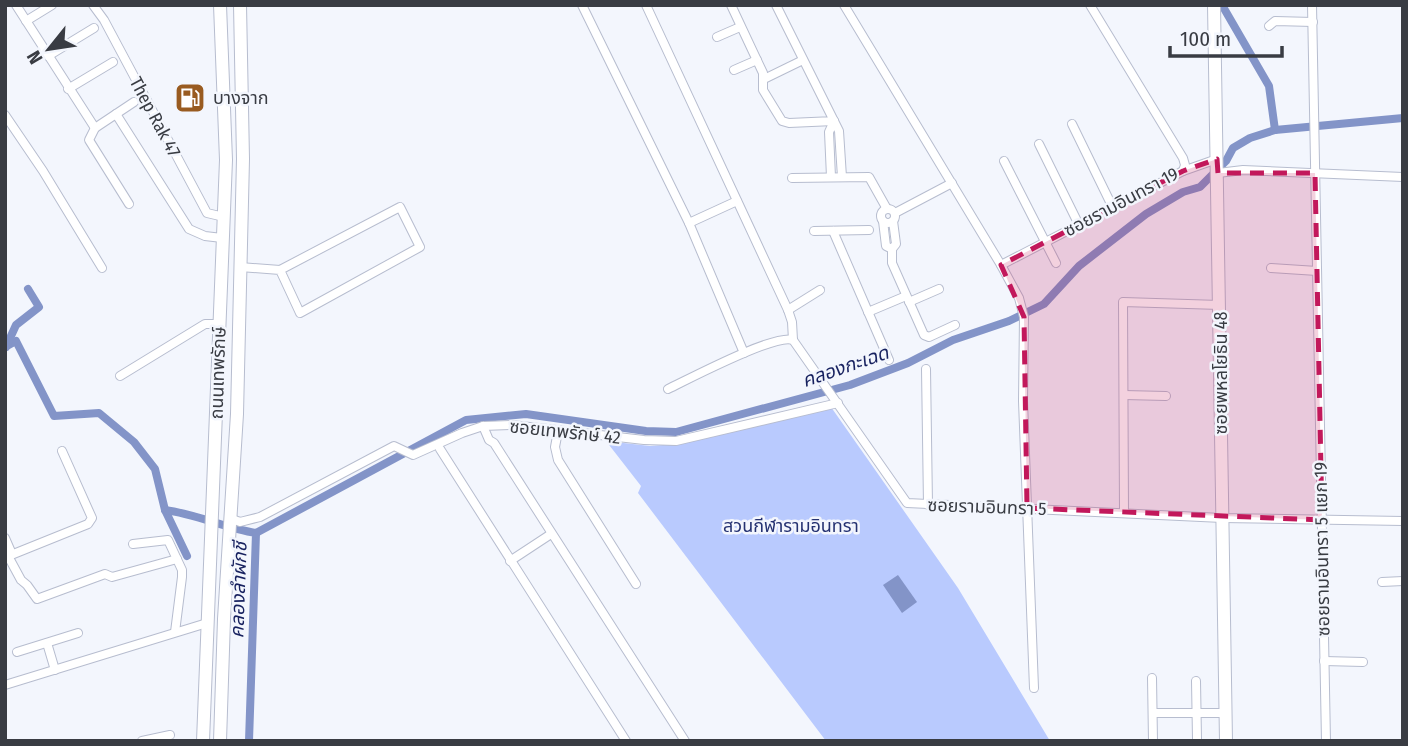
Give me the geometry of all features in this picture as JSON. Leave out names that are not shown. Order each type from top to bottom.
[{"type":"main road","name":"ถนนเทพรักษ์","points":[[203,741],[226,160],[220,5]]},
{"type":"main road","name":"ถนนเทพรักษ์","points":[[220,741],[224,619],[237,414],[243,159],[240,5]]},
{"type":"main road","name":"ซอยพหลโยธิน 48","points":[[1212,9],[1218,173],[1226,741]]},
{"type":"street","points":[[16,5],[95,128]]},
{"type":"street","points":[[26,21],[52,5]]},
{"type":"street","name":"Thep Rak 47","points":[[93,5],[104,20],[206,213],[224,218]]},
{"type":"street","points":[[582,5],[689,223],[744,353]]},
{"type":"street","points":[[646,5],[792,322],[793,340],[780,339],[744,353],[668,389]]},
{"type":"street","points":[[731,5],[757,60],[764,79],[763,90],[782,121],[834,121]]},
{"type":"street","points":[[776,5],[839,131],[842,177]]},
{"type":"street","points":[[844,5],[1001,265],[1022,306],[1034,688]]},
{"type":"street","name":"ซอยรามอินทรา 19","points":[[1001,265],[1183,171],[1183,158],[1090,5]]},
{"type":"street","name":"ซอยรามอินทรา 5 แยก 19","points":[[1312,5],[1326,741]]},
{"type":"street","points":[[1269,26],[1275,21],[1312,22]]},
{"type":"street","points":[[48,56],[94,27]]},
{"type":"street","points":[[717,37],[740,27]]},
{"type":"street","points":[[734,70],[757,60]]},
{"type":"street","points":[[764,79],[803,60]]},
{"type":"street","points":[[68,89],[113,62]]},
{"type":"street","points":[[129,204],[89,140],[95,128],[134,102]]},
{"type":"street","points":[[116,114],[190,229],[205,236],[222,238]]},
{"type":"street","points":[[5,115],[43,171],[102,268]]},
{"type":"street","points":[[831,177],[829,132],[834,121]]},
{"type":"street","points":[[1072,124],[1113,208]]},
{"type":"street","points":[[1039,144],[1079,225]]},
{"type":"street","points":[[1004,161],[1056,263]]},
{"type":"street","points":[[1183,171],[1218,173],[1243,170],[1403,177]]},
{"type":"street","points":[[792,178],[869,177],[892,214],[896,244],[892,249],[892,263],[926,337],[955,325]]},
{"type":"street","points":[[892,249],[886,246],[881,215],[892,214],[952,183]]},
{"type":"street","points":[[689,223],[737,201]]},
{"type":"street","points":[[240,267],[280,270],[401,207],[419,247],[300,313],[280,270]]},
{"type":"street","points":[[814,231],[869,230]]},
{"type":"street","points":[[832,231],[889,360]]},
{"type":"street","points":[[1271,268],[1317,271]]},
{"type":"street","points":[[868,312],[939,289]]},
{"type":"street","points":[[788,310],[820,290]]},
{"type":"street","points":[[1124,512],[1123,302],[1220,305]]},
{"type":"street","points":[[120,376],[205,324],[220,324]]},
{"type":"street","name":"ซอยรามอินทรา 5","points":[[793,340],[907,503],[1222,517],[1403,521]]},
{"type":"street","points":[[926,369],[928,505]]},
{"type":"street","points":[[1124,395],[1166,396]]},
{"type":"street","name":"ซอยเทพรักษ์ 42","points":[[231,521],[240,522],[260,517],[394,446],[408,454],[416,455],[483,426],[512,425],[644,440],[676,441],[838,403]]},
{"type":"street","points":[[483,426],[489,440],[494,443],[685,741]]},
{"type":"street","points":[[494,426],[494,443]]},
{"type":"street","points":[[558,431],[555,447],[558,460],[636,584]]},
{"type":"street","points":[[440,449],[626,741]]},
{"type":"street","points":[[9,556],[88,524],[92,518],[62,451]]},
{"type":"street","points":[[510,561],[551,534]]},
{"type":"street","points":[[5,538],[9,556],[21,580],[37,599],[105,574],[113,576],[177,559]]},
{"type":"street","points":[[133,544],[168,540],[183,580],[175,632]]},
{"type":"street","points":[[1382,582],[1403,580]]},
{"type":"street","points":[[5,685],[207,623]]},
{"type":"street","points":[[17,652],[78,633]]},
{"type":"street","points":[[47,643],[55,670]]},
{"type":"street","points":[[1324,661],[1363,662]]},
{"type":"street","points":[[1152,678],[1153,741]]},
{"type":"street","points":[[1196,681],[1198,739]]},
{"type":"street","points":[[1153,713],[1225,713]]},
{"type":"street","points":[[142,741],[170,735]]},
{"type":"highlighted area","points":[[1217,159],[1218,173],[1315,173],[1322,520],[1027,508],[1024,317],[1001,265],[1183,171]]},
{"type":"green space","name":"สวนกีฬารามอินทรา","points":[[831,407],[958,588],[1050,741],[826,741],[638,493],[641,486],[606,441],[650,446],[676,444]]},
{"type":"shaded area","points":[[898,575],[917,602],[902,613],[883,585]]},
{"type":"waterway","points":[[1222,5],[1269,86],[1275,130]]},
{"type":"waterway","name":"คลองกะเฉด","points":[[256,533],[466,420],[526,414],[646,431],[676,432],[850,385],[908,363],[953,340],[1009,321],[1044,304],[1079,266],[1146,214],[1183,192],[1200,187],[1226,161],[1233,148],[1250,138],[1275,130],[1403,118]]},
{"type":"waterway","points":[[6,347],[16,325],[39,307],[28,289]]},
{"type":"waterway","points":[[5,347],[16,341],[54,416],[99,413],[134,442],[155,469],[165,510],[187,556]]},
{"type":"waterway","name":"คลองลำผักชี","points":[[165,510],[256,533],[249,741]]},
{"type":"place","name":"บางจาก","points":[[190,98]]}]
